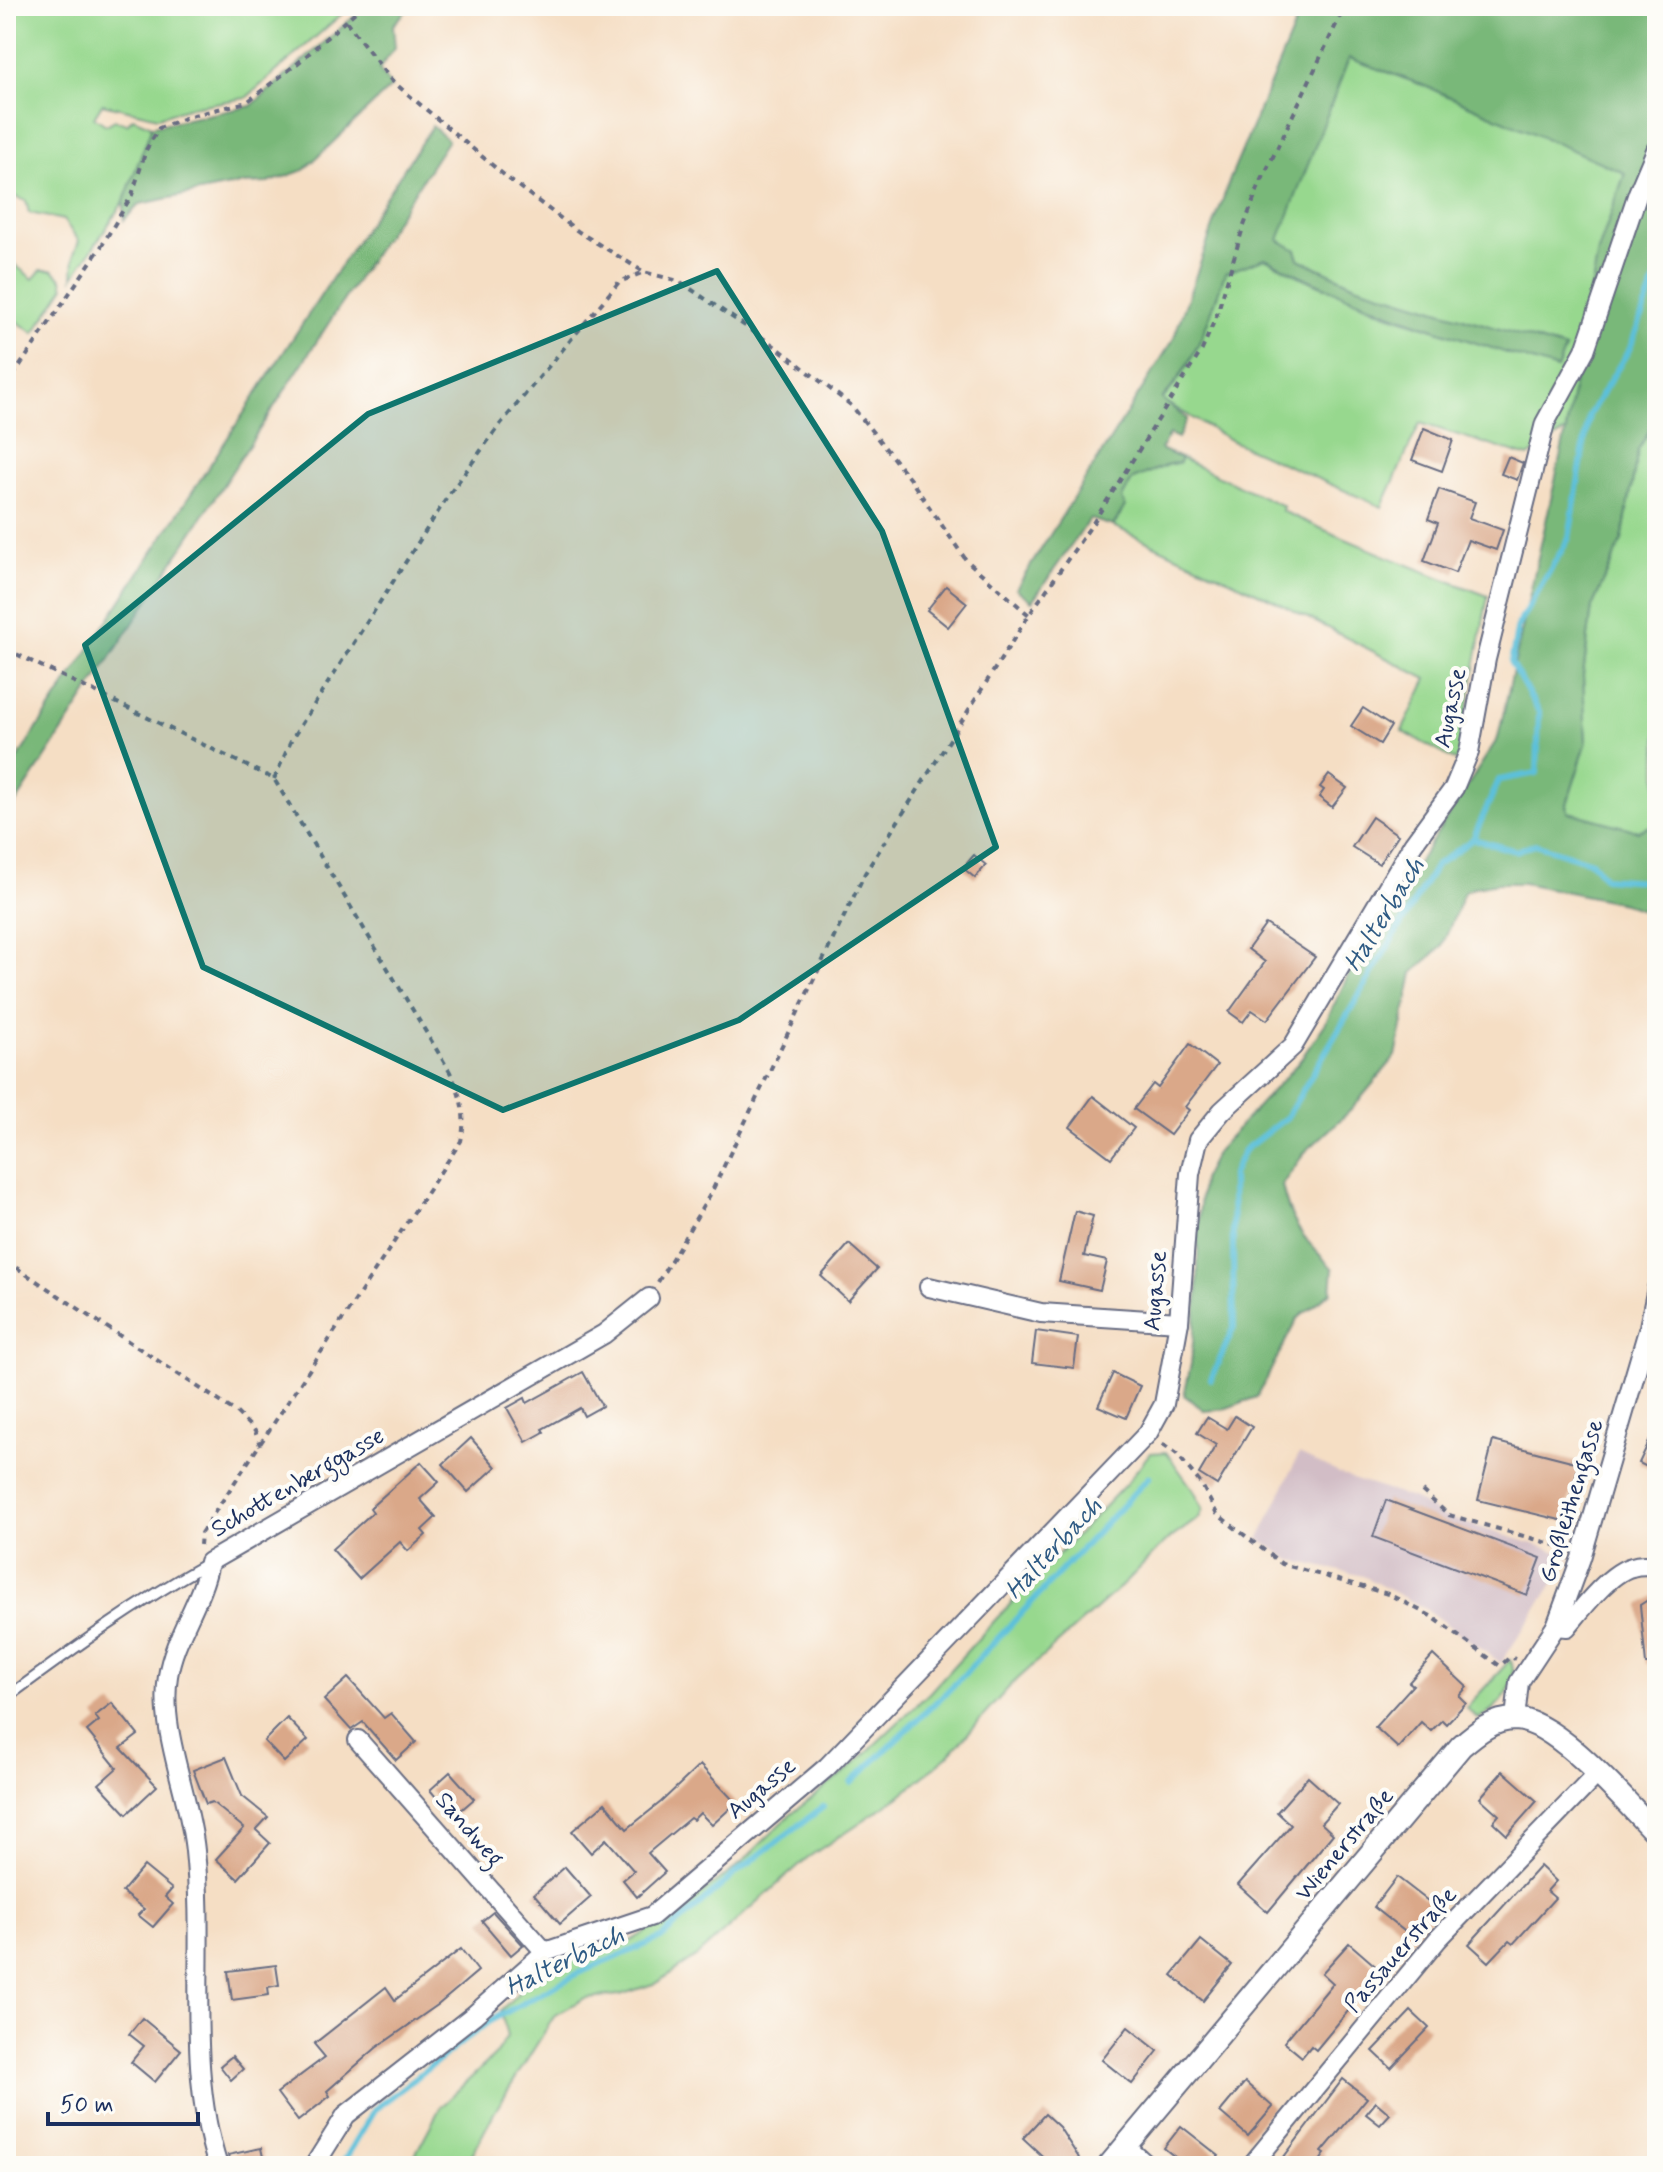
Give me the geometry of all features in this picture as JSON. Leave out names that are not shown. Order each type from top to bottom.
[{"type":"street","name":"Augasse","points":[[314,2166],[346,2115],[474,2015],[545,1952],[652,1916],[827,1767],[1148,1433],[1164,1404],[1179,1322],[1190,1174],[1198,1140],[1222,1111],[1293,1046],[1413,844],[1454,788],[1469,752],[1486,659],[1545,423],[1585,350],[1638,193],[1657,148]]},
{"type":"street","points":[[929,1287],[1041,1313],[1179,1322]]},
{"type":"street","name":"Großleithengasse","points":[[1515,1719],[1519,1682],[1556,1626],[1581,1558],[1649,1327],[1657,1288]]},
{"type":"street","name":"Schottenberggasse","points":[[218,2166],[212,2147],[199,2063],[195,1850],[168,1718],[168,1676],[202,1589],[209,1562],[604,1334],[649,1298]]},
{"type":"street","points":[[1556,1626],[1567,1627],[1582,1608],[1628,1567],[1657,1566]]},
{"type":"street","points":[[1515,1719],[1543,1727],[1562,1740],[1657,1834]]},
{"type":"street","name":"Wienerstraße","points":[[1109,2166],[1461,1746],[1490,1725],[1515,1719]]},
{"type":"street","name":"Sandweg","points":[[358,1740],[545,1952]]},
{"type":"street","name":"Passauerstraße","points":[[1251,2166],[1438,1939],[1597,1774]]},
{"type":"street","points":[[1126,2147],[1148,2166]]},
{"type":"lane","points":[[6,1698],[132,1609],[209,1562]]},
{"type":"path","points":[[6,386],[101,247],[132,195],[146,150],[159,128],[190,116],[247,102],[298,63],[362,6]]},
{"type":"path","points":[[649,1298],[711,1193],[865,873],[1202,350],[1259,186],[1345,6]]},
{"type":"path","points":[[346,21],[391,80],[510,180],[579,232],[644,272],[679,281],[779,349],[852,406],[912,482],[966,560],[1029,615]]},
{"type":"path","points":[[274,779],[292,739],[448,496],[490,438],[619,282],[644,272]]},
{"type":"path","points":[[6,649],[274,779],[450,1072],[464,1108],[461,1141],[201,1533],[200,1547],[209,1562]]},
{"type":"path","points":[[6,1261],[236,1412],[255,1431],[260,1445]]},
{"type":"path","points":[[1177,1454],[1202,1485],[1217,1514],[1282,1564],[1388,1594],[1431,1616],[1500,1666],[1510,1657],[1528,1666]]},
{"type":"path","points":[[1422,1491],[1449,1515],[1564,1547],[1581,1558]]},
{"type":"highlighted area","points":[[717,271],[882,531],[996,847],[739,1020],[503,1110],[203,967],[85,645],[368,414]]},
{"type":"shaded area","points":[[1299,1454],[1352,1479],[1412,1498],[1442,1516],[1570,1558],[1501,1663],[1424,1608],[1363,1576],[1291,1560],[1259,1539]]},
{"type":"green space","points":[[6,6],[351,6],[246,98],[190,107],[158,117],[102,104],[94,117],[106,125],[115,120],[127,124],[133,118],[152,126],[124,201],[73,278],[74,254],[79,241],[63,220],[29,213],[26,201],[9,191],[11,175],[6,164],[6,95],[15,96],[17,87],[6,85]]},
{"type":"green space","points":[[366,6],[411,6],[393,25],[395,48],[379,69],[391,87],[304,170],[268,183],[240,184],[140,204],[124,220],[124,201],[152,126],[251,106]]},
{"type":"green space","points":[[1303,6],[1657,6],[1657,417],[1638,450],[1622,540],[1592,607],[1583,675],[1586,744],[1567,804],[1568,812],[1638,831],[1657,824],[1657,916],[1623,903],[1523,883],[1498,883],[1464,892],[1442,946],[1413,973],[1396,1056],[1351,1110],[1305,1152],[1282,1185],[1295,1222],[1333,1269],[1331,1292],[1297,1319],[1257,1397],[1224,1409],[1205,1411],[1184,1395],[1191,1364],[1198,1288],[1202,1180],[1217,1151],[1298,1063],[1325,1024],[1354,963],[1498,738],[1566,431],[1598,252],[1625,173],[1425,86],[1349,58],[1279,240],[1296,250],[1299,259],[1355,285],[1565,349],[1557,369],[1372,306],[1265,258],[1225,273],[1192,356],[1162,399],[1187,419],[1178,438],[1169,434],[1161,449],[1180,458],[1180,463],[1133,479],[1122,498],[1125,506],[1113,526],[1090,519],[1032,601],[1016,589],[1173,340],[1230,179]]},
{"type":"green space","points":[[1349,58],[1425,86],[1625,173],[1598,252],[1566,431],[1528,457],[1420,423],[1382,507],[1232,441],[1162,400],[1192,356],[1207,324],[1224,273],[1265,258],[1387,314],[1557,369],[1565,349],[1355,285],[1299,259],[1296,250],[1278,240]]},
{"type":"green space","points":[[432,126],[448,140],[6,818],[6,776]]},
{"type":"green space","points":[[6,258],[33,279],[41,270],[53,270],[62,279],[64,288],[34,333],[6,314]]},
{"type":"green space","points":[[1657,417],[1657,824],[1638,831],[1568,812],[1567,804],[1586,744],[1583,675],[1592,607],[1622,540],[1638,450]]},
{"type":"green space","points":[[1180,458],[1283,506],[1282,511],[1488,596],[1458,762],[1402,731],[1427,679],[1273,600],[1113,526],[1125,506],[1122,498],[1133,479],[1180,463]]},
{"type":"green space","points":[[1166,1452],[1203,1509],[1199,1518],[1164,1543],[1126,1582],[1010,1686],[948,1756],[898,1797],[807,1858],[697,1956],[656,1983],[620,1995],[585,1998],[555,2015],[494,2113],[466,2166],[409,2166],[441,2106],[494,2056],[507,2037],[501,2010],[527,1984],[583,1956],[626,1944],[675,1913],[737,1867],[789,1816],[850,1768],[929,1693],[1125,1485],[1150,1453]]},
{"type":"green space","points":[[1510,1660],[1513,1678],[1506,1694],[1493,1709],[1478,1719],[1466,1708]]},
{"type":"building","points":[[1424,428],[1453,440],[1442,471],[1412,460]]},
{"type":"building","points":[[1508,457],[1523,463],[1517,480],[1501,474]]},
{"type":"building","points":[[1439,489],[1475,502],[1469,518],[1503,530],[1496,550],[1468,540],[1455,573],[1424,561],[1438,523],[1428,519]]},
{"type":"building","points":[[946,586],[967,603],[948,627],[927,610]]},
{"type":"building","points":[[1363,708],[1391,726],[1380,744],[1351,726]]},
{"type":"building","points":[[1329,775],[1347,788],[1332,807],[1319,797],[1324,790],[1320,787]]},
{"type":"building","points":[[1372,817],[1398,835],[1379,864],[1352,847]]},
{"type":"building","points":[[974,855],[986,865],[975,878],[963,868]]},
{"type":"building","points":[[1266,924],[1315,957],[1267,1020],[1252,1010],[1243,1022],[1229,1012],[1265,962],[1248,949]]},
{"type":"building","points":[[1190,1044],[1217,1065],[1185,1107],[1189,1110],[1170,1135],[1134,1109],[1153,1084],[1158,1088]]},
{"type":"building","points":[[1093,1096],[1134,1128],[1111,1158],[1070,1127]]},
{"type":"building","points":[[1075,1211],[1093,1216],[1084,1256],[1107,1261],[1100,1290],[1059,1281]]},
{"type":"building","points":[[849,1244],[877,1269],[848,1301],[821,1276]]},
{"type":"building","points":[[1036,1331],[1078,1337],[1074,1368],[1032,1363]]},
{"type":"building","points":[[583,1372],[602,1406],[584,1416],[580,1408],[542,1429],[544,1432],[526,1442],[507,1408],[525,1398],[527,1403]]},
{"type":"building","points":[[1113,1373],[1140,1386],[1126,1418],[1098,1406]]},
{"type":"building","points":[[1235,1416],[1252,1427],[1217,1485],[1199,1474],[1216,1445],[1197,1433],[1207,1417],[1227,1429]]},
{"type":"building","points":[[1657,1425],[1657,1472],[1639,1463]]},
{"type":"building","points":[[471,1438],[496,1467],[468,1492],[443,1464]]},
{"type":"building","points":[[1493,1441],[1579,1463],[1564,1521],[1478,1500]]},
{"type":"building","points":[[421,1462],[439,1482],[420,1499],[436,1517],[422,1530],[426,1535],[408,1551],[400,1542],[359,1579],[332,1549],[373,1512],[370,1508]]},
{"type":"building","points":[[1386,1500],[1541,1558],[1527,1595],[1373,1537]]},
{"type":"building","points":[[1657,1594],[1657,1664],[1646,1664],[1640,1605]]},
{"type":"building","points":[[1433,1655],[1467,1687],[1459,1696],[1466,1703],[1446,1724],[1442,1720],[1431,1731],[1421,1722],[1398,1748],[1375,1727],[1413,1685],[1409,1682]]},
{"type":"building","points":[[348,1678],[384,1718],[391,1713],[416,1742],[396,1760],[363,1722],[351,1730],[324,1700]]},
{"type":"building","points":[[112,1703],[138,1735],[121,1748],[157,1786],[127,1814],[99,1784],[117,1768],[87,1731],[99,1721],[95,1716]]},
{"type":"building","points":[[287,1718],[308,1740],[284,1762],[264,1741]]},
{"type":"building","points":[[226,1757],[242,1796],[268,1817],[256,1830],[270,1843],[238,1879],[216,1859],[244,1828],[212,1802],[206,1804],[193,1770]]},
{"type":"building","points":[[700,1765],[736,1803],[712,1825],[700,1813],[693,1820],[690,1818],[648,1853],[665,1872],[637,1897],[623,1880],[634,1871],[606,1839],[591,1853],[572,1831],[605,1803],[627,1829]]},
{"type":"building","points":[[1503,1771],[1537,1801],[1507,1835],[1493,1822],[1499,1815],[1480,1798]]},
{"type":"building","points":[[450,1772],[474,1799],[453,1817],[430,1790]]},
{"type":"building","points":[[1308,1777],[1338,1804],[1321,1823],[1333,1834],[1268,1912],[1238,1885],[1291,1825],[1277,1812]]},
{"type":"building","points":[[144,1866],[172,1889],[165,1897],[173,1904],[153,1927],[138,1915],[144,1909],[122,1892]]},
{"type":"building","points":[[1540,1866],[1556,1881],[1547,1891],[1555,1898],[1513,1944],[1509,1941],[1489,1962],[1469,1944]]},
{"type":"building","points":[[565,1867],[591,1897],[560,1924],[534,1894]]},
{"type":"building","points":[[1397,1877],[1437,1908],[1413,1938],[1374,1907]]},
{"type":"building","points":[[493,1912],[523,1945],[511,1955],[482,1921]]},
{"type":"building","points":[[1201,1940],[1232,1965],[1203,2001],[1172,1975]]},
{"type":"building","points":[[1349,1943],[1379,1969],[1316,2050],[1311,2046],[1302,2057],[1284,2042],[1333,1983],[1322,1973]]},
{"type":"building","points":[[461,1949],[478,1971],[439,2004],[376,2048],[327,2091],[330,2096],[298,2121],[277,2093],[325,2057],[314,2044],[386,1987],[395,2000]]},
{"type":"building","points":[[276,1965],[279,1985],[268,1987],[269,1995],[232,2000],[228,1971]]},
{"type":"building","points":[[1411,2011],[1429,2028],[1391,2068],[1373,2051]]},
{"type":"building","points":[[142,2018],[181,2050],[155,2082],[131,2062],[144,2046],[129,2034]]},
{"type":"building","points":[[1128,2027],[1158,2051],[1132,2084],[1102,2060]]},
{"type":"building","points":[[232,2056],[243,2069],[231,2080],[220,2066]]},
{"type":"building","points":[[1343,2079],[1367,2098],[1322,2152],[1325,2154],[1316,2166],[1277,2166]]},
{"type":"building","points":[[1245,2082],[1273,2107],[1248,2136],[1220,2112]]},
{"type":"building","points":[[1376,2102],[1390,2114],[1380,2125],[1366,2114]]},
{"type":"building","points":[[1045,2114],[1059,2127],[1079,2158],[1072,2166],[1053,2166],[1023,2138]]},
{"type":"building","points":[[1181,2126],[1219,2156],[1211,2166],[1186,2166],[1164,2148]]},
{"type":"building","points":[[261,2148],[265,2166],[230,2166],[228,2155]]},
{"type":"waterway","name":"Halterbach","points":[[1211,1379],[1234,1327],[1232,1175],[1244,1150],[1287,1117],[1436,865],[1473,839],[1499,780],[1537,773],[1539,712],[1511,663],[1518,625],[1569,538],[1589,415],[1630,348],[1657,275]]},
{"type":"waterway","points":[[1473,839],[1516,851],[1535,844],[1592,862],[1604,878],[1657,882]]},
{"type":"waterway","name":"Halterbach","points":[[851,1783],[956,1683],[1149,1477]]},
{"type":"waterway","name":"Halterbach","points":[[341,2166],[375,2109],[488,2022],[579,1973],[661,1938],[737,1872],[823,1807]]}]
